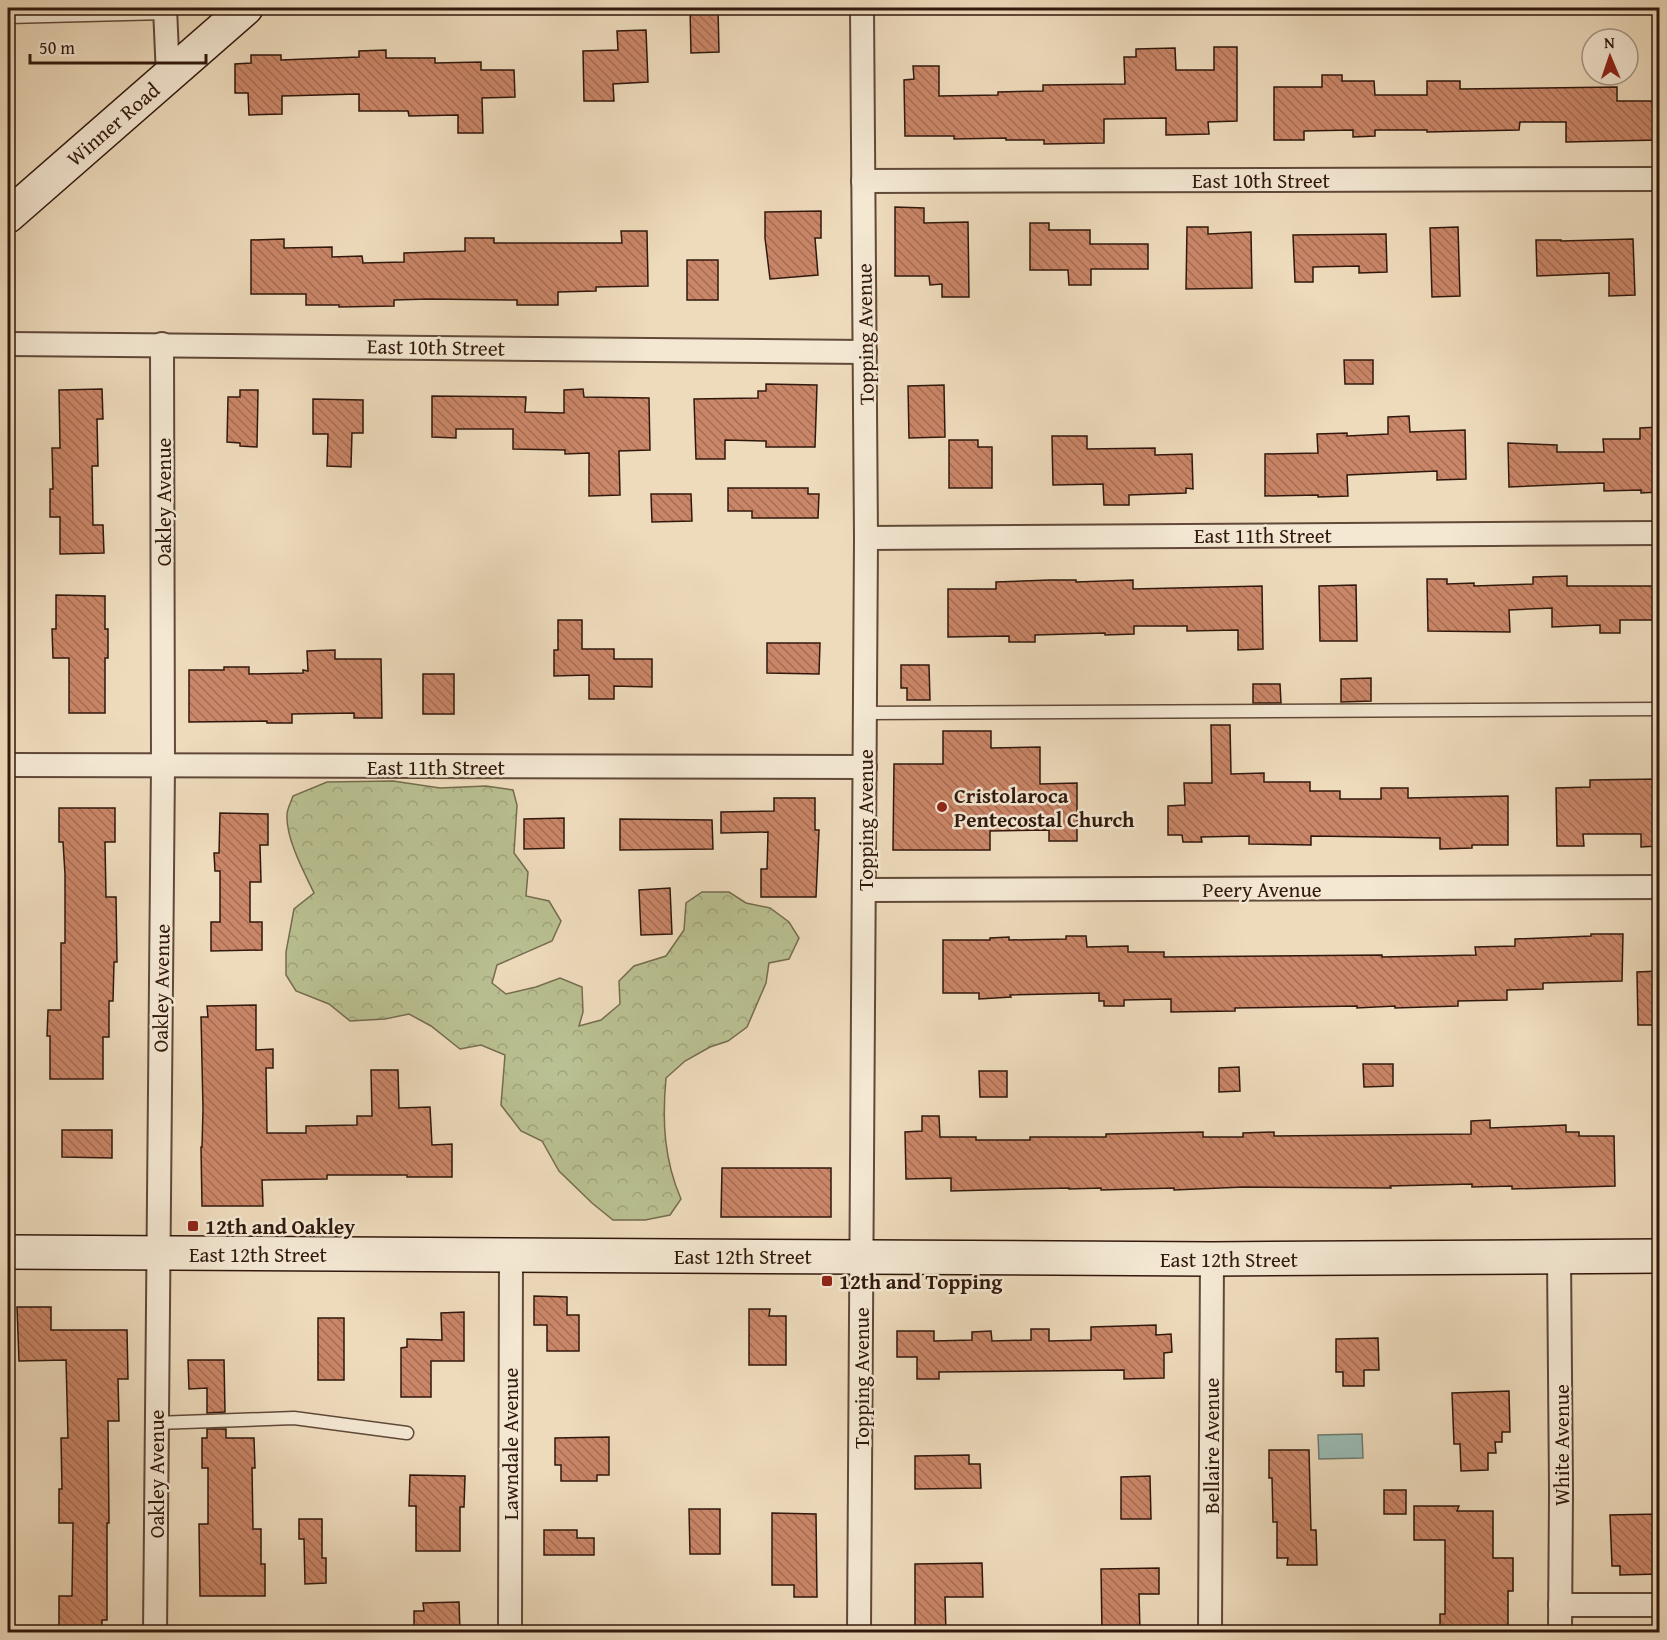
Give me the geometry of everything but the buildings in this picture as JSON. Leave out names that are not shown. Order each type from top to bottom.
[{"type":"street","name":"Winner Road","points":[[8,216],[246,8]]},
{"type":"street","name":"Topping Avenue","points":[[859,1632],[866,538],[862,8]]},
{"type":"street","points":[[165,10],[168,76]]},
{"type":"street","name":"East 10th Street","points":[[863,182],[1659,179]]},
{"type":"street","name":"East 10th Street","points":[[8,344],[865,352]]},
{"type":"street","name":"Oakley Avenue","points":[[155,1632],[163,766],[162,344]]},
{"type":"street","name":"East 11th Street","points":[[866,538],[1659,533]]},
{"type":"street","name":"East 11th Street","points":[[8,765],[865,767]]},
{"type":"street","name":"Peery Avenue","points":[[864,890],[1659,887]]},
{"type":"street","name":"East 12th Street","points":[[8,1252],[1212,1259],[1659,1256]]},
{"type":"street","name":"Lawndale Avenue","points":[[510,1632],[512,1256]]},
{"type":"street","name":"White Avenue","points":[[1559,1257],[1560,1632]]},
{"type":"street","name":"Bellaire Avenue","points":[[1210,1632],[1212,1259]]},
{"type":"street","points":[[1560,1605],[1659,1605]]},
{"type":"lane","points":[[8,17],[165,10]]},
{"type":"lane","points":[[865,712],[1659,709]]},
{"type":"lane","points":[[156,1423],[294,1418],[407,1433]]},
{"type":"green space","points":[[393,781],[440,788],[486,786],[513,790],[517,805],[514,853],[528,872],[526,896],[549,901],[561,921],[552,941],[497,965],[492,983],[506,994],[536,987],[560,978],[582,987],[583,1012],[579,1026],[601,1020],[620,1004],[619,981],[634,966],[666,956],[684,930],[686,903],[702,892],[729,892],[746,903],[770,908],[789,922],[799,938],[789,959],[769,963],[766,983],[747,1027],[728,1041],[710,1047],[685,1061],[666,1078],[664,1110],[666,1140],[671,1170],[681,1199],[670,1215],[645,1220],[613,1220],[559,1171],[542,1141],[521,1131],[501,1105],[505,1055],[481,1045],[460,1049],[431,1026],[409,1014],[385,1019],[350,1021],[329,1004],[296,991],[286,975],[286,952],[294,909],[314,893],[289,834],[287,813],[293,796],[327,782]]},
{"type":"water","points":[[1362,1434],[1363,1458],[1319,1459],[1318,1435]]},
{"type":"place","name":"Cristolaroca Pentecostal Church","points":[[942,807]]},
{"type":"place","name":"12th and Oakley","points":[[193,1226]]},
{"type":"place","name":"12th and Topping","points":[[827,1281]]}]
